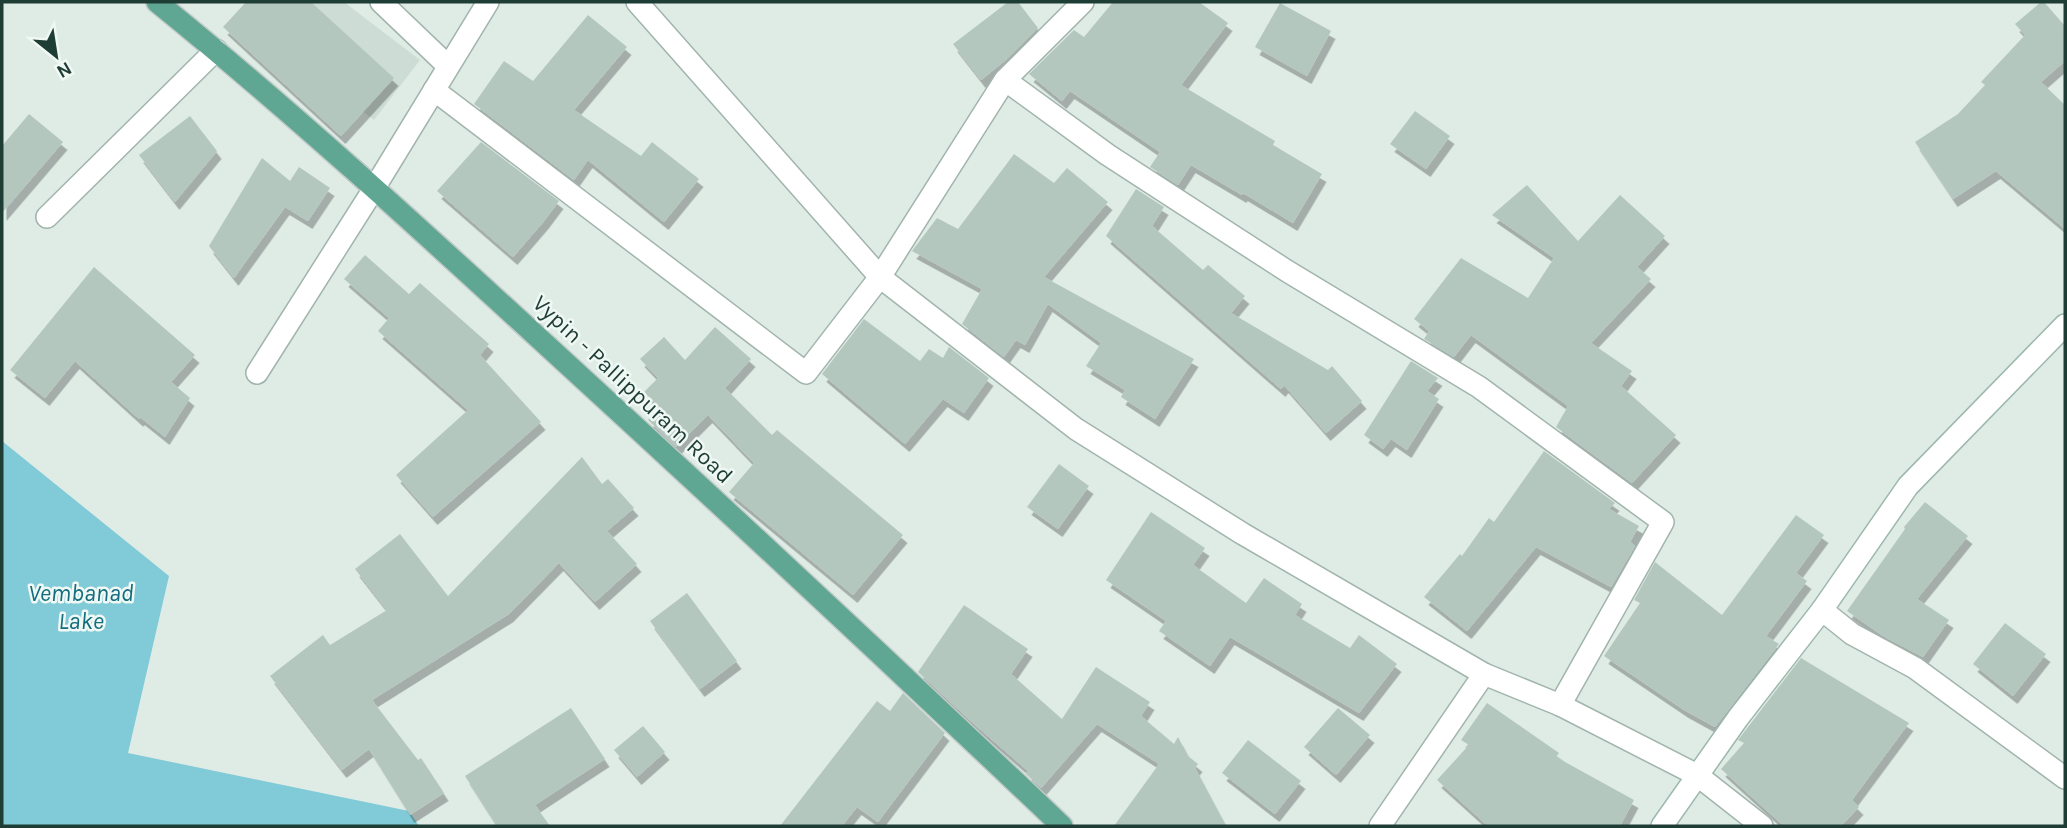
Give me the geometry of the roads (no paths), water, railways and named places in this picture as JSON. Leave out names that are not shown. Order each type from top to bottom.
[{"type":"main road","name":"Vypin - Pallippuram Road","points":[[157,2],[375,187],[834,610],[1062,826]]},
{"type":"street","points":[[381,2],[448,66]]},
{"type":"street","points":[[257,373],[488,2]]},
{"type":"street","points":[[637,2],[880,277],[1076,429],[1243,534],[1484,674],[1560,705],[1697,775],[1762,826]]},
{"type":"street","points":[[434,90],[806,373],[880,277],[1005,80],[1083,2]]},
{"type":"street","points":[[47,217],[216,50]]},
{"type":"street","points":[[1005,80],[1108,155],[1276,264],[1479,387],[1663,522],[1560,705]]},
{"type":"street","points":[[1662,826],[1738,718],[1822,610],[1908,486],[2065,325]]},
{"type":"street","points":[[1822,610],[1852,634],[1915,668],[2065,778]]},
{"type":"street","points":[[1380,826],[1484,674]]},
{"type":"water","name":"Vembanad Lake","points":[[2,441],[169,576],[128,753],[409,811],[419,826],[2,826]]}]
